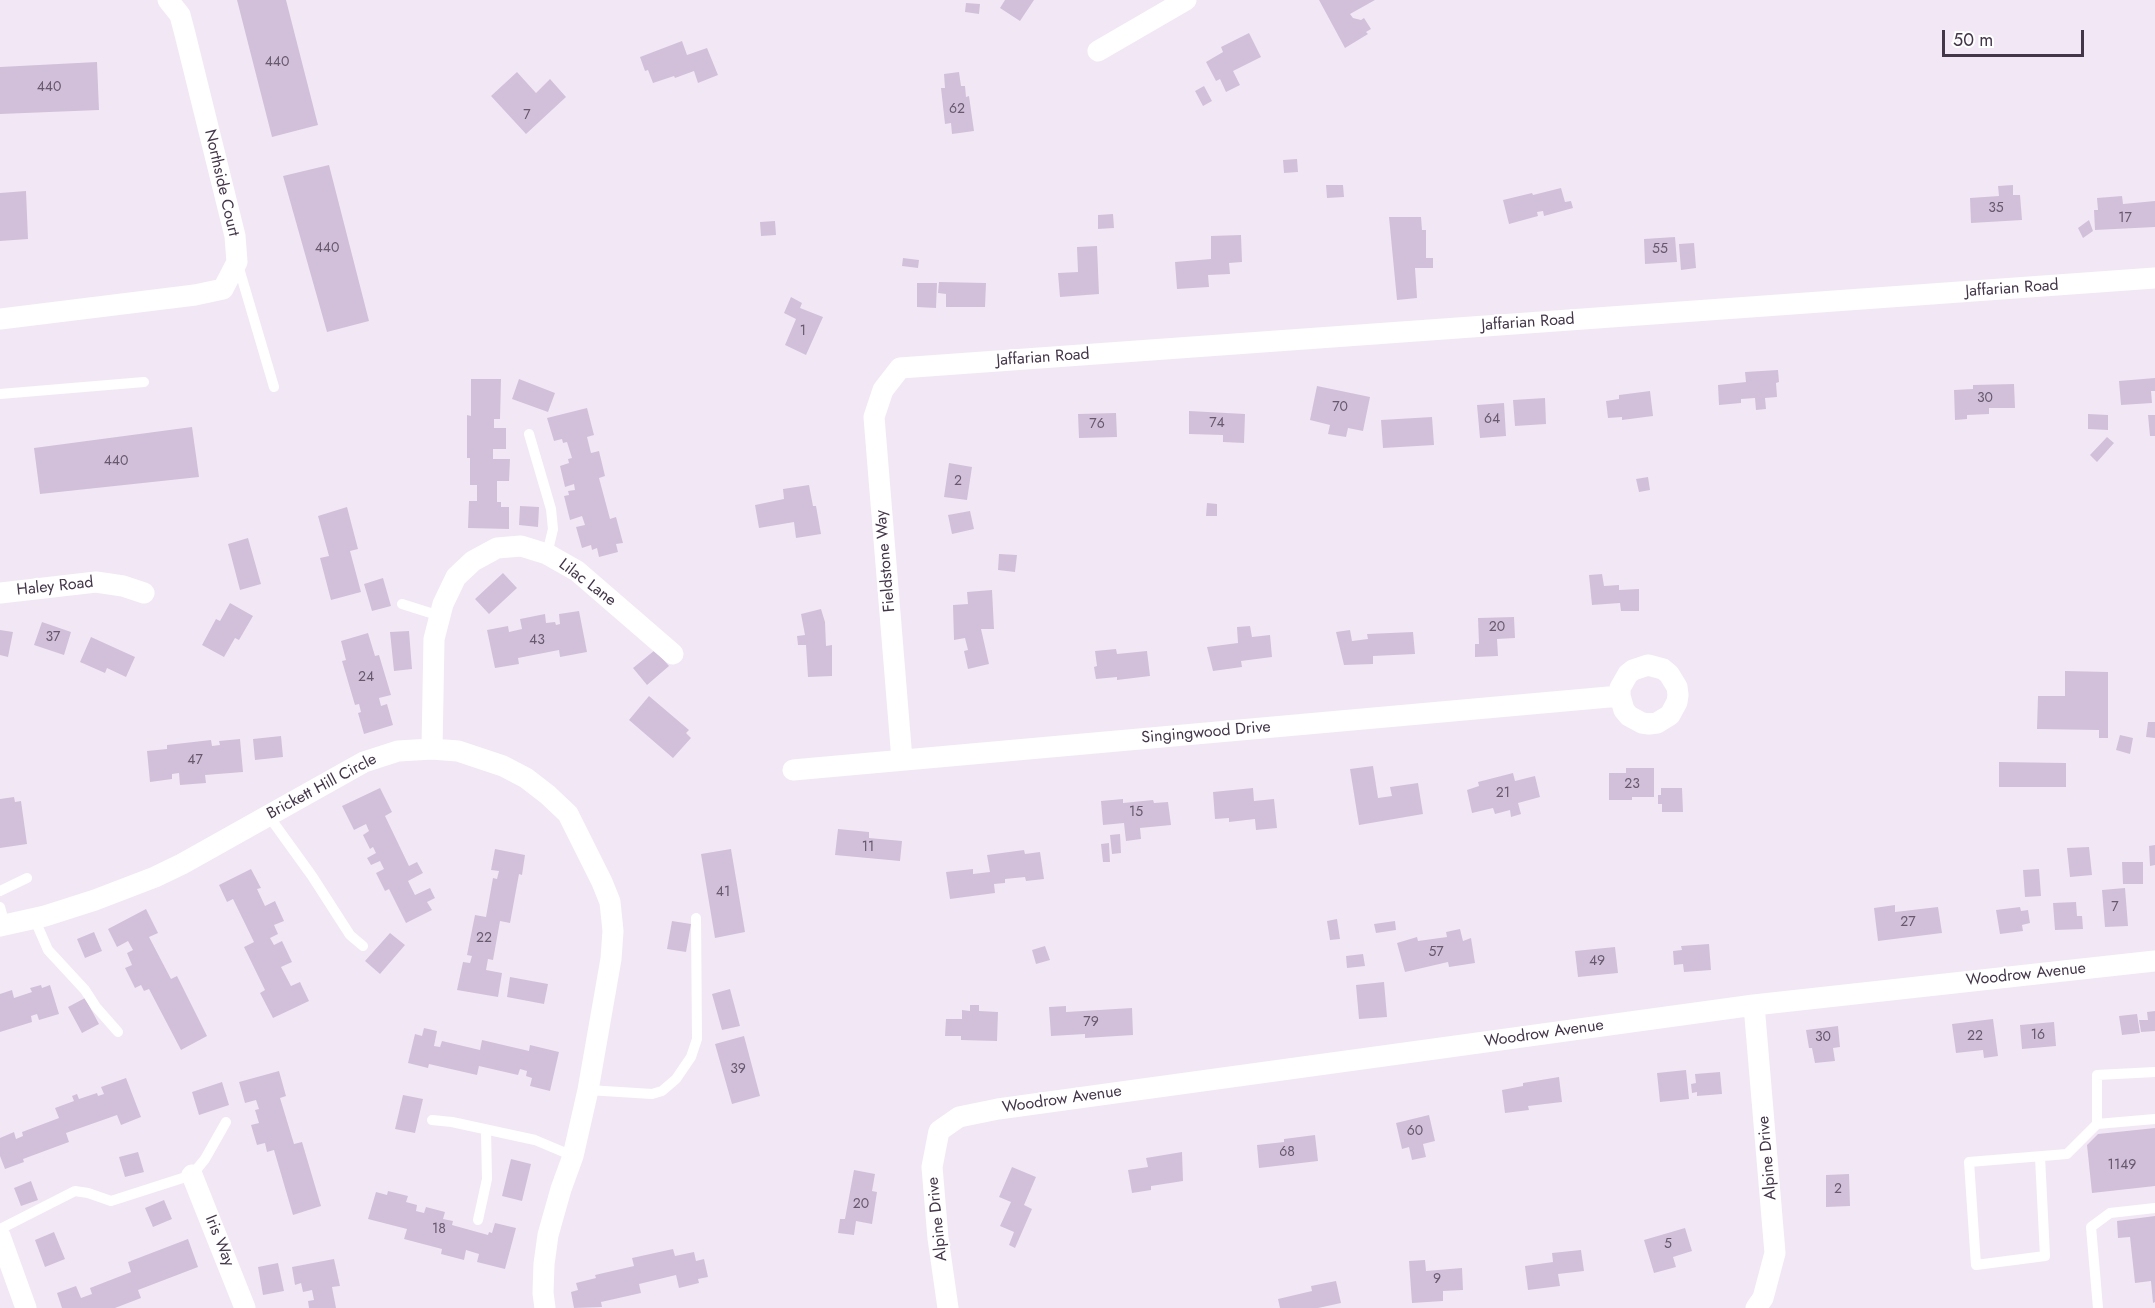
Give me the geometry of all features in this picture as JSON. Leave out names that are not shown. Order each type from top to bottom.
[{"type":"street","name":"Northside Court","points":[[168,0],[180,15],[235,236],[237,262]]},
{"type":"street","points":[[1098,51],[1186,0]]},
{"type":"street","points":[[0,319],[195,295],[223,289],[237,262]]},
{"type":"street","name":"Jaffarian Road","points":[[900,368],[2155,279]]},
{"type":"street","name":"Fieldstone Way","points":[[900,368],[883,390],[874,417],[902,760]]},
{"type":"street","name":"Lilac Lane","points":[[432,749],[434,639],[440,616],[456,577],[473,561],[497,548],[521,546],[547,554],[578,571],[673,654]]},
{"type":"street","name":"Haley Road","points":[[0,593],[96,582],[123,586],[144,593]]},
{"type":"street","name":"Singingwood Drive","points":[[793,770],[1620,696]]},
{"type":"street","name":"Brickett Hill Circle","points":[[2,920],[34,918],[112,895],[155,877],[364,762],[398,751],[432,749],[458,751],[503,766],[526,778],[567,814],[610,902],[613,940],[596,1055],[573,1155],[548,1235],[544,1264],[545,1308]]},
{"type":"street","name":"Woodrow Avenue","points":[[939,1131],[958,1117],[998,1109],[1754,1005],[2155,961]]},
{"type":"street","name":"Alpine Drive","points":[[1754,1005],[1775,1253],[1763,1298],[1756,1308]]},
{"type":"street","name":"Alpine Drive","points":[[939,1131],[932,1167],[938,1238],[948,1308]]},
{"type":"street","name":"Iris Way","points":[[192,1175],[245,1308]]},
{"type":"street","points":[[0,1236],[26,1308]]},
{"type":"lane","points":[[237,262],[274,387]]},
{"type":"lane","points":[[0,394],[144,382]]},
{"type":"lane","points":[[529,434],[551,509],[553,530],[547,554]]},
{"type":"lane","points":[[402,604],[440,616]]},
{"type":"lane","points":[[268,815],[312,876],[350,935],[363,946]]},
{"type":"lane","points":[[0,891],[27,878]]},
{"type":"lane","points":[[34,918],[48,950],[85,990],[96,1007],[118,1032]]},
{"type":"lane","points":[[588,1090],[652,1094],[662,1091],[676,1079],[690,1057],[697,1039],[696,918]]},
{"type":"lane","points":[[2097,1124],[2097,1075],[2155,1072]]},
{"type":"lane","points":[[2040,1156],[2045,1256],[1976,1264],[1969,1162],[2040,1156],[2067,1154],[2097,1124],[2155,1119]]},
{"type":"lane","points":[[432,1120],[452,1122],[535,1140],[573,1155]]},
{"type":"lane","points":[[0,1229],[75,1191],[111,1201],[192,1175],[205,1159],[226,1122]]},
{"type":"lane","points":[[478,1220],[488,1179],[486,1131]]},
{"type":"lane","points":[[2098,1308],[2091,1227],[2110,1213],[2155,1208]]},
{"type":"building","points":[[237,0],[286,0],[318,125],[272,137]]},
{"type":"building","points":[[1005,0],[1034,0],[1020,21],[1000,8]]},
{"type":"building","points":[[1319,0],[1375,0],[1350,14],[1353,18],[1361,20],[1364,18],[1371,29],[1366,32],[1368,34],[1345,48]]},
{"type":"building","points":[[966,3],[980,4],[979,14],[965,12]]},
{"type":"building","points":[[1249,33],[1261,57],[1233,71],[1240,85],[1226,92],[1220,79],[1216,81],[1206,62],[1223,52],[1221,47]]},
{"type":"building","points":[[682,41],[687,55],[707,48],[718,75],[698,83],[694,71],[653,83],[640,57]]},
{"type":"building","points":[[97,62],[99,110],[0,114],[0,67]]},
{"type":"building","points":[[517,72],[536,93],[550,79],[566,97],[526,134],[491,96]]},
{"type":"building","points":[[959,72],[961,86],[965,86],[966,97],[969,96],[974,131],[952,134],[951,123],[945,124],[941,88],[945,88],[944,74]]},
{"type":"building","points":[[1204,86],[1212,101],[1203,106],[1195,91]]},
{"type":"building","points":[[1297,159],[1298,172],[1284,173],[1283,160]]},
{"type":"building","points":[[329,165],[369,321],[327,332],[283,176]]},
{"type":"building","points":[[1326,185],[1343,185],[1344,197],[1327,198]]},
{"type":"building","points":[[2013,185],[2013,195],[2020,195],[2022,220],[1971,223],[1970,198],[1999,196],[1998,186]]},
{"type":"building","points":[[1561,188],[1565,202],[1571,201],[1573,208],[1544,216],[1543,211],[1537,212],[1538,216],[1509,224],[1503,200]]},
{"type":"building","points":[[26,191],[28,239],[0,241],[0,193]]},
{"type":"building","points":[[2122,196],[2123,204],[2155,201],[2155,227],[2095,230],[2094,210],[2098,210],[2097,198]]},
{"type":"building","points":[[1113,214],[1114,228],[1098,229],[1098,215]]},
{"type":"building","points":[[1389,217],[1421,217],[1422,230],[1426,230],[1426,258],[1433,258],[1433,268],[1415,268],[1417,298],[1397,300]]},
{"type":"building","points":[[2089,220],[2093,231],[2083,238],[2078,228]]},
{"type":"building","points":[[775,221],[776,235],[761,236],[760,222]]},
{"type":"building","points":[[1241,235],[1242,262],[1229,263],[1230,274],[1208,275],[1209,287],[1177,289],[1175,262],[1211,259],[1211,236]]},
{"type":"building","points":[[1675,237],[1677,262],[1645,264],[1644,239]]},
{"type":"building","points":[[1694,243],[1696,268],[1681,270],[1679,244]]},
{"type":"building","points":[[1097,246],[1099,294],[1060,297],[1058,273],[1078,272],[1077,247]]},
{"type":"building","points":[[903,258],[919,260],[918,268],[902,266]]},
{"type":"building","points":[[939,282],[986,283],[985,307],[946,307],[946,294],[938,293]]},
{"type":"building","points":[[917,283],[937,283],[936,308],[917,307]]},
{"type":"building","points":[[791,297],[802,303],[800,308],[823,317],[806,355],[785,345],[796,319],[784,313]]},
{"type":"building","points":[[1778,370],[1777,397],[1765,398],[1766,409],[1756,410],[1755,398],[1741,399],[1741,403],[1719,405],[1718,385],[1746,382],[1745,372]]},
{"type":"building","points":[[2155,378],[2155,391],[2151,391],[2152,403],[2121,405],[2119,381]]},
{"type":"building","points":[[471,379],[501,379],[500,419],[494,419],[494,428],[506,428],[506,449],[493,449],[493,459],[510,459],[509,481],[497,481],[497,502],[501,502],[501,507],[509,507],[509,529],[468,528],[469,501],[477,501],[477,485],[470,485],[470,458],[467,458],[467,415],[471,416]]},
{"type":"building","points":[[519,379],[555,393],[548,412],[512,399]]},
{"type":"building","points":[[2014,384],[2015,408],[1989,408],[1989,414],[1967,415],[1967,419],[1955,420],[1954,390],[1973,389],[1973,385]]},
{"type":"building","points":[[1317,386],[1370,397],[1363,431],[1348,428],[1346,437],[1328,434],[1330,425],[1310,420]]},
{"type":"building","points":[[1650,391],[1653,416],[1622,420],[1622,417],[1608,418],[1606,401],[1619,399],[1619,395]]},
{"type":"building","points":[[1545,398],[1546,424],[1515,426],[1513,400]]},
{"type":"building","points":[[1504,403],[1506,436],[1480,438],[1477,405]]},
{"type":"building","points":[[587,408],[594,435],[587,437],[591,453],[599,451],[605,476],[599,478],[610,519],[616,517],[623,543],[616,544],[618,552],[599,557],[597,548],[592,550],[591,545],[582,548],[576,527],[585,525],[582,516],[570,520],[564,496],[569,495],[568,491],[575,490],[574,484],[565,487],[560,466],[569,463],[568,459],[572,458],[567,442],[563,443],[562,439],[554,441],[547,418]]},
{"type":"building","points":[[1189,411],[1245,414],[1244,443],[1223,442],[1223,435],[1189,434]]},
{"type":"building","points":[[1116,413],[1117,437],[1079,438],[1078,414]]},
{"type":"building","points":[[2088,414],[2108,415],[2108,430],[2088,429]]},
{"type":"building","points":[[2148,415],[2155,415],[2155,436],[2150,436]]},
{"type":"building","points":[[1432,417],[1434,445],[1383,448],[1381,420]]},
{"type":"building","points":[[192,427],[199,477],[40,494],[34,448]]},
{"type":"building","points":[[2107,437],[2114,443],[2097,462],[2090,455]]},
{"type":"building","points":[[949,463],[972,467],[967,500],[944,497]]},
{"type":"building","points":[[1648,477],[1650,490],[1639,492],[1636,479]]},
{"type":"building","points":[[809,485],[813,506],[816,506],[821,534],[796,538],[794,522],[759,528],[755,505],[784,499],[783,489]]},
{"type":"building","points":[[1207,503],[1217,504],[1217,516],[1206,516]]},
{"type":"building","points":[[520,506],[539,507],[538,527],[519,525]]},
{"type":"building","points":[[347,507],[358,549],[350,551],[361,592],[331,600],[320,558],[329,556],[318,516]]},
{"type":"building","points":[[970,511],[974,529],[952,534],[948,515]]},
{"type":"building","points":[[248,538],[261,584],[240,590],[228,544]]},
{"type":"building","points":[[999,554],[1017,555],[1015,572],[998,570]]},
{"type":"building","points":[[503,573],[517,588],[489,614],[475,599]]},
{"type":"building","points":[[1602,574],[1604,586],[1619,585],[1619,590],[1639,589],[1639,611],[1621,611],[1620,603],[1592,605],[1589,575]]},
{"type":"building","points":[[383,578],[391,606],[372,611],[364,584]]},
{"type":"building","points":[[992,590],[994,629],[981,629],[989,664],[968,669],[964,651],[968,650],[965,638],[954,640],[953,605],[968,604],[967,592]]},
{"type":"building","points":[[230,603],[253,616],[239,640],[235,638],[224,657],[202,645],[216,619],[220,621]]},
{"type":"building","points":[[821,609],[825,622],[826,646],[832,645],[832,676],[808,677],[806,645],[798,645],[797,636],[805,635],[801,614]]},
{"type":"building","points":[[579,611],[587,652],[560,657],[559,650],[518,658],[519,664],[495,668],[487,630],[508,626],[509,632],[522,629],[520,619],[545,614],[546,623],[555,622],[556,625],[560,624],[559,614]]},
{"type":"building","points":[[1514,617],[1515,638],[1497,639],[1498,656],[1475,657],[1475,644],[1479,644],[1478,618]]},
{"type":"building","points":[[42,622],[71,632],[64,655],[34,645]]},
{"type":"building","points":[[1250,626],[1252,637],[1270,635],[1272,657],[1241,661],[1242,667],[1213,671],[1207,647],[1238,643],[1237,627]]},
{"type":"building","points":[[0,630],[13,632],[8,657],[0,655]]},
{"type":"building","points":[[1350,630],[1352,641],[1368,639],[1367,634],[1413,632],[1415,654],[1373,656],[1373,664],[1344,665],[1336,632]]},
{"type":"building","points":[[409,631],[412,669],[394,671],[390,632]]},
{"type":"building","points":[[368,633],[375,656],[379,655],[391,695],[379,698],[381,706],[387,704],[393,725],[364,734],[358,713],[361,712],[359,704],[355,705],[342,661],[346,660],[341,641]]},
{"type":"building","points":[[91,637],[135,657],[126,677],[107,668],[105,673],[80,662]]},
{"type":"building","points":[[1116,649],[1117,654],[1147,651],[1150,676],[1117,680],[1117,677],[1096,679],[1095,651]]},
{"type":"building","points":[[655,650],[669,666],[647,685],[633,668]]},
{"type":"building","points":[[2065,671],[2108,672],[2108,738],[2099,738],[2099,730],[2037,729],[2038,696],[2065,696]]},
{"type":"building","points":[[649,696],[689,730],[686,733],[691,738],[673,758],[629,720]]},
{"type":"building","points":[[2148,722],[2155,722],[2155,738],[2146,737]]},
{"type":"building","points":[[2120,735],[2133,738],[2130,754],[2116,750]]},
{"type":"building","points":[[281,736],[283,757],[255,760],[253,739]]},
{"type":"building","points":[[240,739],[243,772],[205,775],[206,783],[180,785],[179,773],[172,774],[172,779],[150,782],[147,751],[167,749],[167,745],[211,740],[212,746],[220,745],[219,741]]},
{"type":"building","points":[[1999,762],[2066,763],[2066,787],[1999,787]]},
{"type":"building","points":[[1373,766],[1378,798],[1392,796],[1390,787],[1418,783],[1423,814],[1359,825],[1350,769]]},
{"type":"building","points":[[1626,768],[1654,768],[1654,797],[1609,800],[1609,773],[1626,773]]},
{"type":"building","points":[[1513,773],[1515,781],[1535,776],[1540,797],[1518,803],[1521,814],[1511,817],[1510,810],[1495,814],[1493,808],[1472,813],[1467,790],[1479,786],[1478,782]]},
{"type":"building","points":[[380,788],[392,812],[385,816],[409,866],[417,862],[423,873],[408,881],[415,895],[430,888],[435,898],[427,902],[432,910],[406,923],[389,889],[385,891],[376,873],[384,869],[380,861],[371,865],[367,858],[376,853],[373,847],[370,849],[363,835],[369,831],[366,824],[354,830],[342,806]]},
{"type":"building","points":[[1253,788],[1254,801],[1274,799],[1277,828],[1256,830],[1255,819],[1229,822],[1229,818],[1215,819],[1213,792]]},
{"type":"building","points":[[1661,788],[1682,788],[1683,812],[1662,812],[1662,804],[1658,804]]},
{"type":"building","points":[[14,797],[15,802],[21,801],[27,844],[0,848],[0,799]]},
{"type":"building","points":[[1123,799],[1123,803],[1153,800],[1154,803],[1168,802],[1171,825],[1140,828],[1141,839],[1126,841],[1124,823],[1103,825],[1101,801]]},
{"type":"building","points":[[838,829],[869,832],[869,838],[902,841],[900,861],[835,855]]},
{"type":"building","points":[[1120,834],[1121,853],[1112,854],[1110,835]]},
{"type":"building","points":[[1109,843],[1110,862],[1103,862],[1101,844]]},
{"type":"building","points":[[2155,845],[2155,865],[2150,866],[2149,846]]},
{"type":"building","points":[[2089,847],[2092,875],[2070,877],[2067,848]]},
{"type":"building","points":[[495,849],[525,855],[510,923],[500,921],[493,960],[488,959],[486,970],[502,973],[498,997],[457,990],[463,962],[470,963],[472,956],[467,955],[475,915],[486,917],[493,878],[497,879],[499,871],[491,870]]},
{"type":"building","points":[[731,849],[745,932],[715,938],[701,854]]},
{"type":"building","points":[[1024,850],[1025,854],[1040,852],[1044,879],[1026,881],[1025,877],[1005,879],[1005,883],[994,884],[995,893],[950,899],[946,872],[973,869],[973,874],[990,872],[987,855]]},
{"type":"building","points":[[2122,862],[2143,862],[2143,884],[2123,884]]},
{"type":"building","points":[[251,869],[261,888],[257,889],[265,906],[275,901],[284,921],[274,925],[278,934],[270,938],[274,945],[282,941],[292,962],[281,967],[291,986],[300,982],[309,1001],[273,1018],[260,993],[265,990],[244,947],[254,942],[233,899],[227,902],[219,885]]},
{"type":"building","points":[[2039,869],[2041,896],[2025,897],[2023,870]]},
{"type":"building","points":[[2125,888],[2128,926],[2105,927],[2102,890]]},
{"type":"building","points":[[2076,902],[2077,916],[2082,916],[2083,929],[2055,930],[2053,903]]},
{"type":"building","points":[[1895,905],[1895,912],[1938,907],[1942,933],[1878,941],[1874,908]]},
{"type":"building","points":[[2020,907],[2021,911],[2028,910],[2030,923],[2022,925],[2023,931],[2000,934],[1996,910]]},
{"type":"building","points":[[146,909],[158,933],[149,937],[171,979],[177,976],[207,1036],[181,1050],[149,989],[144,991],[141,985],[135,988],[125,968],[132,965],[127,953],[133,950],[128,941],[117,947],[108,929]]},
{"type":"building","points":[[1337,919],[1340,939],[1330,940],[1327,921]]},
{"type":"building","points":[[672,921],[691,924],[686,952],[667,949]]},
{"type":"building","points":[[1395,921],[1396,930],[1376,933],[1374,924]]},
{"type":"building","points":[[1460,929],[1463,941],[1471,938],[1475,963],[1449,967],[1448,962],[1405,972],[1397,943],[1417,937],[1418,941],[1447,937],[1446,932]]},
{"type":"building","points":[[94,932],[102,951],[85,958],[77,939]]},
{"type":"building","points":[[390,933],[405,945],[380,974],[365,961]]},
{"type":"building","points":[[1709,944],[1711,970],[1684,972],[1683,964],[1674,965],[1673,951],[1682,950],[1681,946]]},
{"type":"building","points":[[1045,946],[1050,960],[1036,964],[1032,950]]},
{"type":"building","points":[[1615,947],[1618,973],[1578,977],[1575,951]]},
{"type":"building","points":[[1363,954],[1365,966],[1347,968],[1346,956]]},
{"type":"building","points":[[510,977],[548,984],[544,1004],[507,997]]},
{"type":"building","points":[[1384,982],[1387,1017],[1359,1019],[1356,985]]},
{"type":"building","points":[[41,985],[42,988],[50,985],[59,1014],[39,1020],[37,1014],[31,1016],[32,1022],[0,1032],[0,994],[12,990],[14,998],[32,992],[30,988]]},
{"type":"building","points":[[730,989],[740,1026],[722,1030],[712,994]]},
{"type":"building","points":[[85,998],[99,1024],[82,1033],[68,1007]]},
{"type":"building","points":[[970,1005],[979,1005],[979,1011],[998,1012],[997,1041],[961,1040],[961,1036],[945,1036],[946,1019],[962,1019],[962,1010],[970,1011]]},
{"type":"building","points":[[1066,1006],[1066,1012],[1132,1008],[1133,1035],[1085,1038],[1085,1034],[1051,1036],[1049,1007]]},
{"type":"building","points":[[2155,1011],[2155,1031],[2141,1032],[2139,1020],[2148,1020],[2147,1012]]},
{"type":"building","points":[[2137,1014],[2140,1033],[2122,1035],[2119,1016]]},
{"type":"building","points":[[1993,1019],[1998,1056],[1984,1058],[1983,1050],[1956,1053],[1952,1024]]},
{"type":"building","points":[[2054,1022],[2056,1046],[2022,1049],[2020,1025]]},
{"type":"building","points":[[1838,1026],[1840,1047],[1833,1048],[1835,1061],[1815,1063],[1812,1048],[1809,1048],[1806,1030]]},
{"type":"building","points":[[424,1028],[437,1031],[434,1046],[440,1047],[442,1041],[480,1050],[482,1040],[529,1051],[530,1045],[559,1052],[550,1091],[530,1086],[532,1078],[526,1076],[527,1071],[520,1069],[518,1075],[479,1066],[477,1075],[429,1064],[428,1068],[408,1063],[415,1034],[422,1036]]},
{"type":"building","points":[[744,1036],[760,1096],[732,1104],[715,1044]]},
{"type":"building","points":[[1686,1070],[1689,1099],[1660,1102],[1657,1073]]},
{"type":"building","points":[[279,1071],[286,1096],[280,1098],[294,1144],[302,1142],[321,1206],[293,1215],[274,1150],[267,1152],[265,1143],[257,1145],[251,1125],[259,1123],[255,1110],[259,1109],[256,1100],[245,1103],[239,1082]]},
{"type":"building","points":[[1720,1072],[1722,1094],[1697,1096],[1697,1092],[1692,1093],[1691,1084],[1696,1083],[1695,1074]]},
{"type":"building","points":[[1559,1077],[1562,1102],[1528,1106],[1529,1110],[1505,1113],[1502,1090],[1523,1086],[1523,1083]]},
{"type":"building","points":[[126,1078],[141,1117],[121,1125],[117,1115],[66,1133],[69,1142],[23,1159],[24,1162],[5,1169],[0,1156],[0,1138],[14,1132],[16,1139],[23,1136],[22,1132],[59,1118],[55,1108],[74,1101],[72,1096],[77,1094],[79,1099],[97,1093],[98,1096],[104,1094],[101,1087]]},
{"type":"building","points":[[222,1082],[229,1105],[199,1115],[192,1092]]},
{"type":"building","points":[[403,1095],[423,1099],[415,1133],[395,1129]]},
{"type":"building","points":[[1429,1115],[1435,1141],[1423,1144],[1426,1157],[1412,1160],[1409,1147],[1402,1149],[1396,1123]]},
{"type":"building","points":[[2155,1128],[2155,1186],[2092,1193],[2087,1145],[2098,1134]]},
{"type":"building","points":[[1315,1135],[1318,1161],[1259,1168],[1257,1145]]},
{"type":"building","points":[[138,1152],[144,1172],[125,1177],[119,1157]]},
{"type":"building","points":[[1182,1152],[1183,1181],[1151,1186],[1151,1190],[1132,1193],[1128,1170],[1148,1167],[1146,1158]]},
{"type":"building","points":[[511,1159],[531,1164],[522,1201],[502,1196]]},
{"type":"building","points":[[1012,1167],[1036,1177],[1024,1205],[1032,1209],[1015,1248],[1009,1245],[1014,1232],[1000,1226],[1011,1202],[999,1197]]},
{"type":"building","points":[[854,1170],[875,1174],[872,1191],[877,1192],[872,1224],[856,1221],[854,1235],[838,1233],[840,1219],[845,1219]]},
{"type":"building","points":[[1849,1174],[1850,1206],[1826,1207],[1826,1175]]},
{"type":"building","points":[[31,1181],[38,1200],[21,1206],[14,1188]]},
{"type":"building","points":[[388,1191],[408,1196],[406,1202],[417,1205],[416,1211],[424,1213],[426,1207],[445,1212],[443,1219],[453,1221],[452,1225],[488,1235],[489,1232],[492,1233],[495,1223],[516,1228],[505,1269],[477,1262],[479,1254],[466,1250],[464,1260],[441,1254],[442,1249],[404,1239],[407,1229],[368,1219],[376,1192],[387,1195]]},
{"type":"building","points":[[164,1200],[172,1219],[153,1227],[145,1208]]},
{"type":"building","points":[[2155,1216],[2155,1302],[2153,1303],[2151,1281],[2135,1283],[2130,1237],[2118,1238],[2117,1221]]},
{"type":"building","points":[[1685,1228],[1692,1251],[1673,1257],[1676,1267],[1654,1273],[1644,1240]]},
{"type":"building","points":[[54,1232],[65,1259],[45,1267],[35,1240]]},
{"type":"building","points":[[188,1239],[198,1267],[138,1290],[141,1298],[115,1308],[62,1308],[57,1293],[76,1286],[81,1298],[92,1294],[90,1288],[131,1272],[128,1262]]},
{"type":"building","points":[[673,1249],[675,1256],[694,1252],[696,1261],[704,1259],[708,1277],[698,1279],[699,1283],[679,1288],[676,1275],[639,1284],[641,1293],[601,1302],[602,1307],[574,1308],[571,1292],[578,1290],[576,1283],[596,1278],[595,1275],[634,1266],[632,1258]]},
{"type":"building","points":[[1581,1250],[1584,1271],[1558,1274],[1560,1286],[1528,1290],[1525,1266],[1553,1262],[1552,1253]]},
{"type":"building","points":[[334,1259],[340,1286],[332,1287],[336,1308],[309,1308],[308,1301],[314,1300],[312,1290],[303,1292],[301,1283],[295,1285],[292,1267]]},
{"type":"building","points":[[1425,1260],[1426,1271],[1462,1268],[1463,1290],[1443,1291],[1443,1301],[1412,1303],[1409,1261]]},
{"type":"building","points":[[278,1263],[284,1291],[263,1295],[258,1267]]},
{"type":"building","points":[[1336,1281],[1341,1303],[1318,1308],[1280,1308],[1278,1299],[1312,1291],[1311,1286]]}]
